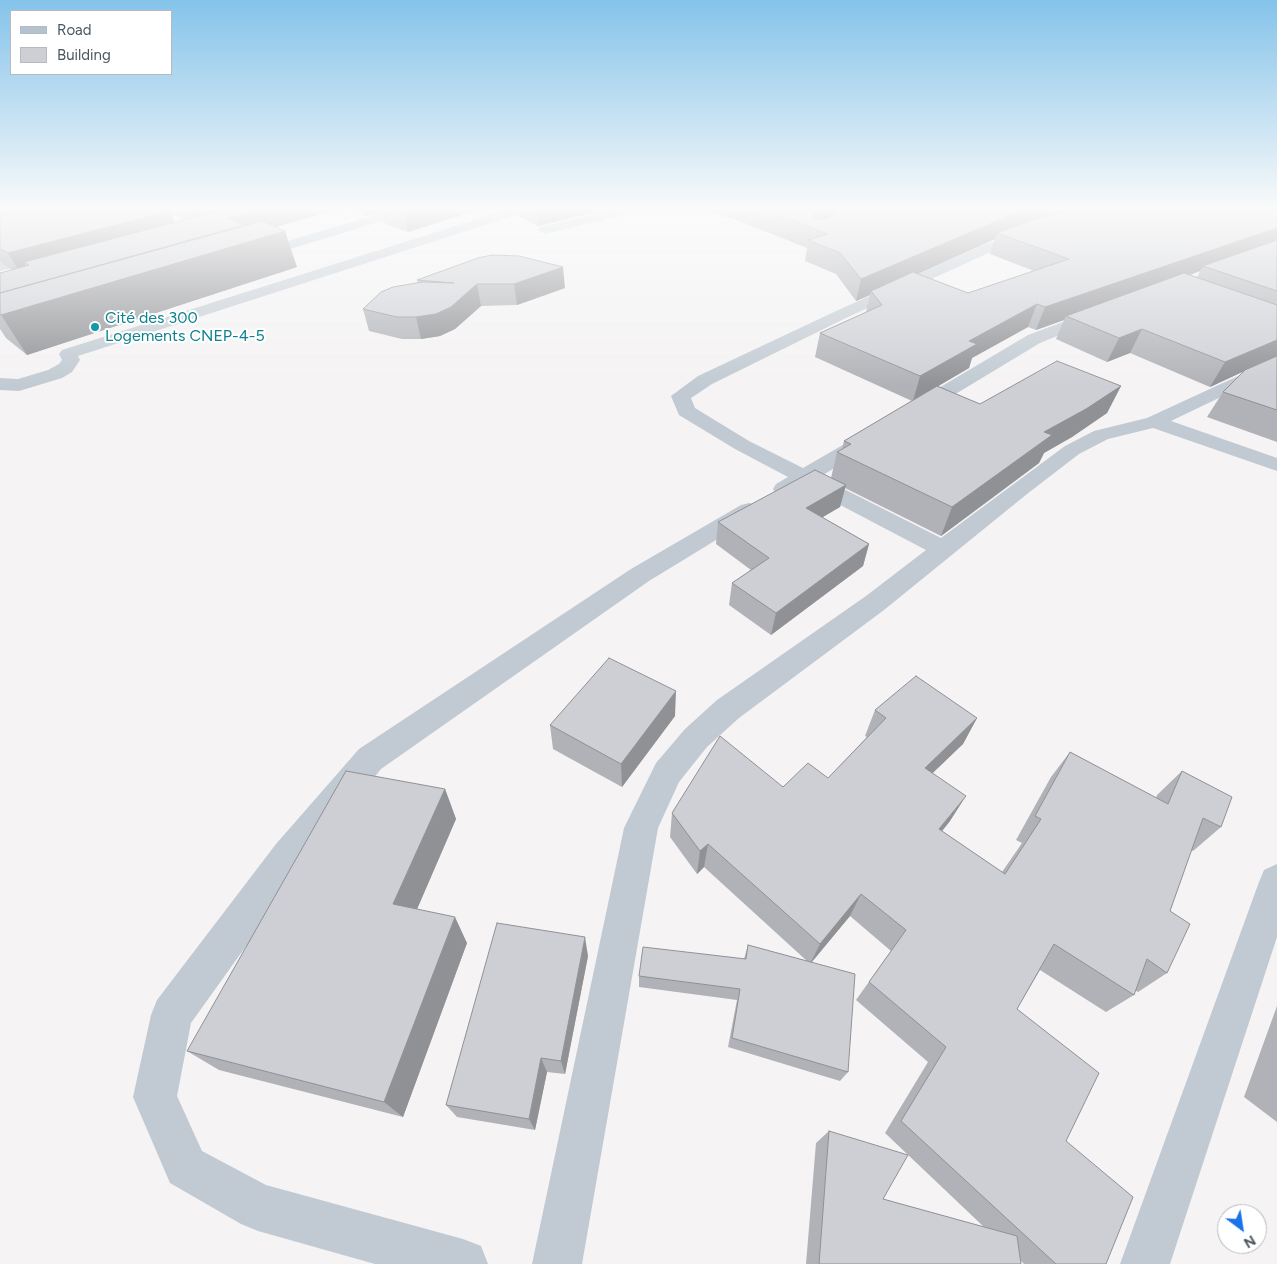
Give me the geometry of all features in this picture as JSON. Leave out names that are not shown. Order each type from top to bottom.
[{"type":"street","points":[[0,384],[19,384],[55,374],[66,368],[71,360],[68,354],[334,269]]},
{"type":"street","points":[[941,269],[751,358],[680,396],[686,411],[742,445],[943,549]]},
{"type":"street","points":[[898,420],[1034,339],[1112,310]]},
{"type":"street","points":[[557,1264],[641,828],[667,773],[696,738],[728,709],[875,603],[1072,450],[1101,435],[1154,422],[1277,363]]},
{"type":"street","points":[[1154,422],[1277,465]]},
{"type":"street","points":[[463,1264],[258,1207],[186,1167],[155,1097],[172,1015],[288,856],[370,759],[624,585],[881,431]]},
{"type":"street","points":[[1145,1264],[1277,882]]},
{"type":"building","points":[[15,269],[86,269],[0,293],[0,273]]},
{"type":"building","points":[[87,269],[157,269],[1,315],[0,293]]},
{"type":"building","points":[[448,269],[557,269],[514,284],[477,284],[451,307],[436,314],[397,317],[363,309],[381,292],[393,287],[422,282],[454,283],[417,280]]},
{"type":"building","points":[[853,269],[884,269],[861,279]]},
{"type":"building","points":[[1039,269],[1157,269],[1045,307],[1037,304],[969,341],[977,344],[920,376],[820,333],[882,305],[871,291],[913,272],[968,293]]},
{"type":"building","points":[[1212,269],[1277,269],[1277,291]]},
{"type":"building","points":[[1184,273],[1277,305],[1277,340],[1225,362],[1142,329],[1119,338],[1066,316]]},
{"type":"building","points":[[1277,356],[1277,410],[1223,392],[1245,370]]},
{"type":"building","points":[[1057,361],[1121,386],[1086,409],[1044,432],[1052,435],[952,507],[837,452],[851,444],[844,441],[937,386],[980,404]]},
{"type":"building","points":[[815,470],[846,485],[806,508],[869,544],[776,613],[732,583],[769,558],[718,522]]},
{"type":"building","points":[[609,658],[676,691],[621,764],[550,725]]},
{"type":"building","points":[[916,676],[977,718],[925,768],[966,796],[939,829],[1005,874],[1041,819],[1035,816],[1070,752],[1168,804],[1182,771],[1232,797],[1221,827],[1203,818],[1170,911],[1190,924],[1167,973],[1147,959],[1134,995],[1054,944],[1017,1009],[1099,1073],[1066,1141],[1133,1197],[1106,1264],[1056,1264],[901,1121],[946,1047],[869,982],[906,930],[861,894],[820,944],[708,844],[700,851],[672,813],[720,736],[783,787],[808,763],[828,778],[886,718],[875,710]]},
{"type":"building","points":[[346,771],[445,789],[393,904],[455,917],[384,1102],[187,1051]]},
{"type":"building","points":[[497,923],[585,937],[561,1061],[541,1058],[529,1119],[446,1105]]},
{"type":"building","points":[[748,945],[855,974],[848,1072],[732,1038],[740,989],[639,976],[643,947],[746,959]]},
{"type":"building","points":[[829,1131],[908,1155],[883,1199],[1017,1236],[1021,1264],[819,1264]]},
{"type":"place","name":"Cité des 300 Logements CNEP-4-5","points":[[95,327]]}]
